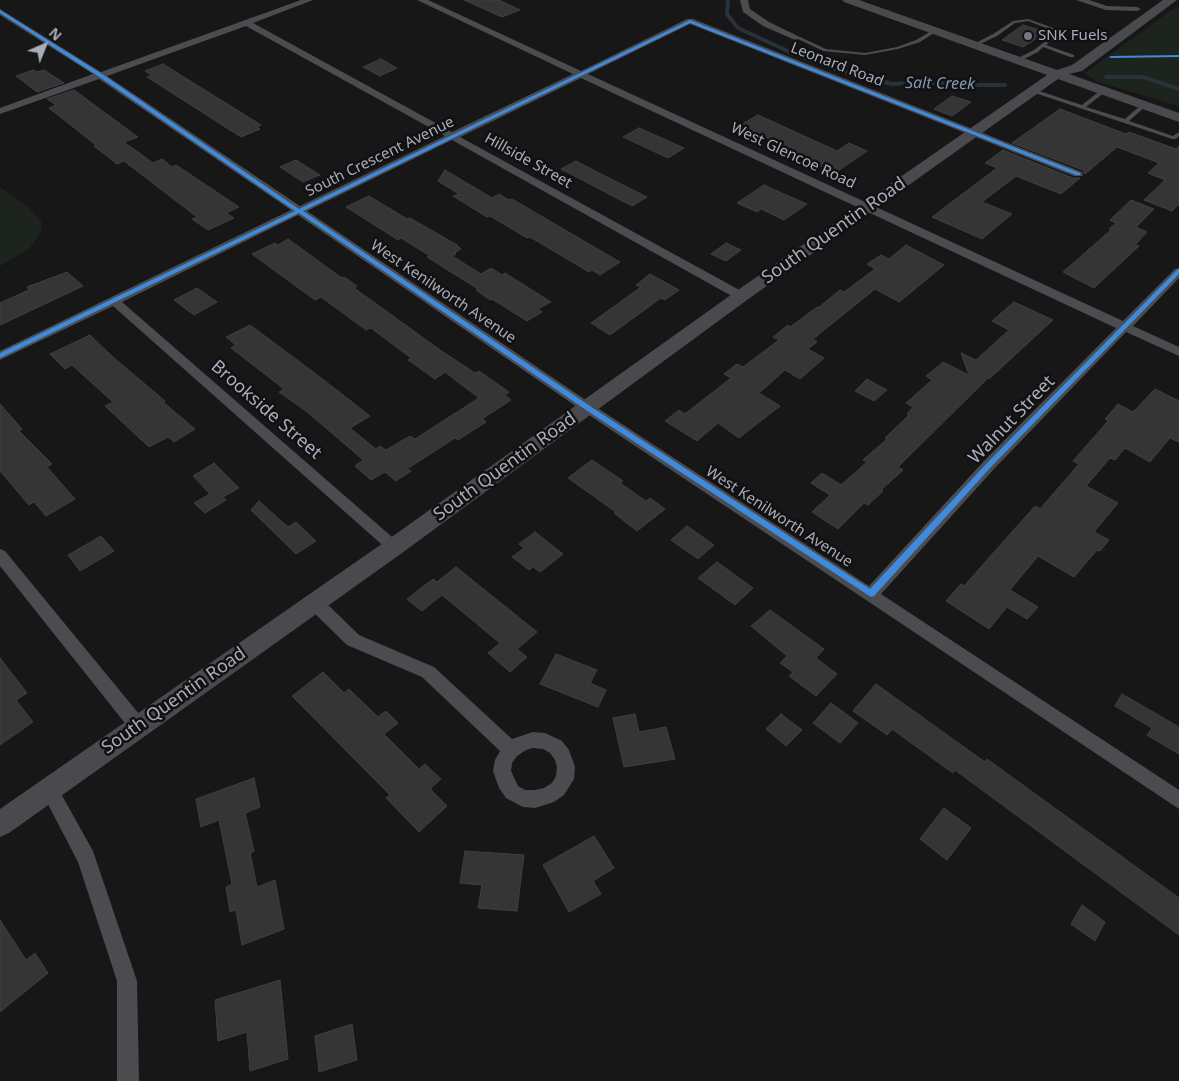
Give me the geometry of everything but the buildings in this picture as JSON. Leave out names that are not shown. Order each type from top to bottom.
[{"type":"main road","points":[[848,0],[1179,118]]},
{"type":"main road","points":[[1121,20],[1150,0]]},
{"type":"main road","points":[[1058,74],[1077,68],[1171,0]]},
{"type":"main road","points":[[1058,74],[1064,62],[1085,46]]},
{"type":"main road","name":"South Quentin Road","points":[[0,824],[394,547],[741,296],[1058,74]]},
{"type":"street","points":[[0,111],[309,0]]},
{"type":"street","name":"West Glencoe Road","points":[[421,0],[1179,352]]},
{"type":"street","points":[[744,0],[746,10],[766,24],[798,38]]},
{"type":"street","points":[[1080,0],[1106,8],[1137,9]]},
{"type":"street","points":[[1106,8],[1121,20]]},
{"type":"street","name":"West Kenilworth Avenue","points":[[0,11],[100,75],[588,408],[1179,800]]},
{"type":"street","name":"South Crescent Avenue","points":[[0,356],[690,22]]},
{"type":"street","name":"Leonard Road","points":[[690,22],[1078,174]]},
{"type":"street","name":"Hillside Street","points":[[247,23],[741,296]]},
{"type":"street","name":"Walnut Street","points":[[871,594],[989,464],[1179,271]]},
{"type":"street","name":"Brookside Street","points":[[114,301],[394,547]]},
{"type":"street","points":[[0,555],[138,726]]},
{"type":"street","points":[[315,602],[353,640],[428,672],[511,750]]},
{"type":"street","points":[[49,789],[86,858],[127,982],[128,1081]]},
{"type":"lane","points":[[974,44],[995,35],[1014,22],[1028,20],[1060,32],[1044,46],[1018,60]]},
{"type":"lane","points":[[798,38],[825,50],[865,54],[898,48],[935,31]]},
{"type":"lane","points":[[1044,46],[1072,56]]},
{"type":"lane","points":[[1083,107],[1103,90]]},
{"type":"lane","points":[[1034,91],[1174,138],[1179,133]]},
{"type":"lane","points":[[1126,121],[1144,105]]},
{"type":"shaded area","points":[[1176,7],[1179,8],[1179,106],[1096,81],[1085,73]]},
{"type":"shaded area","points":[[0,187],[27,206],[41,221],[41,232],[29,249],[0,266]]},
{"type":"waterway","name":"Salt Creek","points":[[728,0],[727,14],[738,28],[792,53],[841,71],[892,84],[926,82],[964,85],[1005,85]]},
{"type":"waterway","name":"Salt Creek","points":[[1106,77],[1143,77],[1179,89]]},
{"type":"cycle path","points":[[0,11],[100,75],[588,408],[871,594],[989,465],[1179,271]]},
{"type":"cycle path","points":[[0,356],[690,21],[1078,174]]},
{"type":"cycle path","points":[[1111,57],[1179,56]]},
{"type":"place","name":"SNK Fuels","points":[[1028,36]]}]
